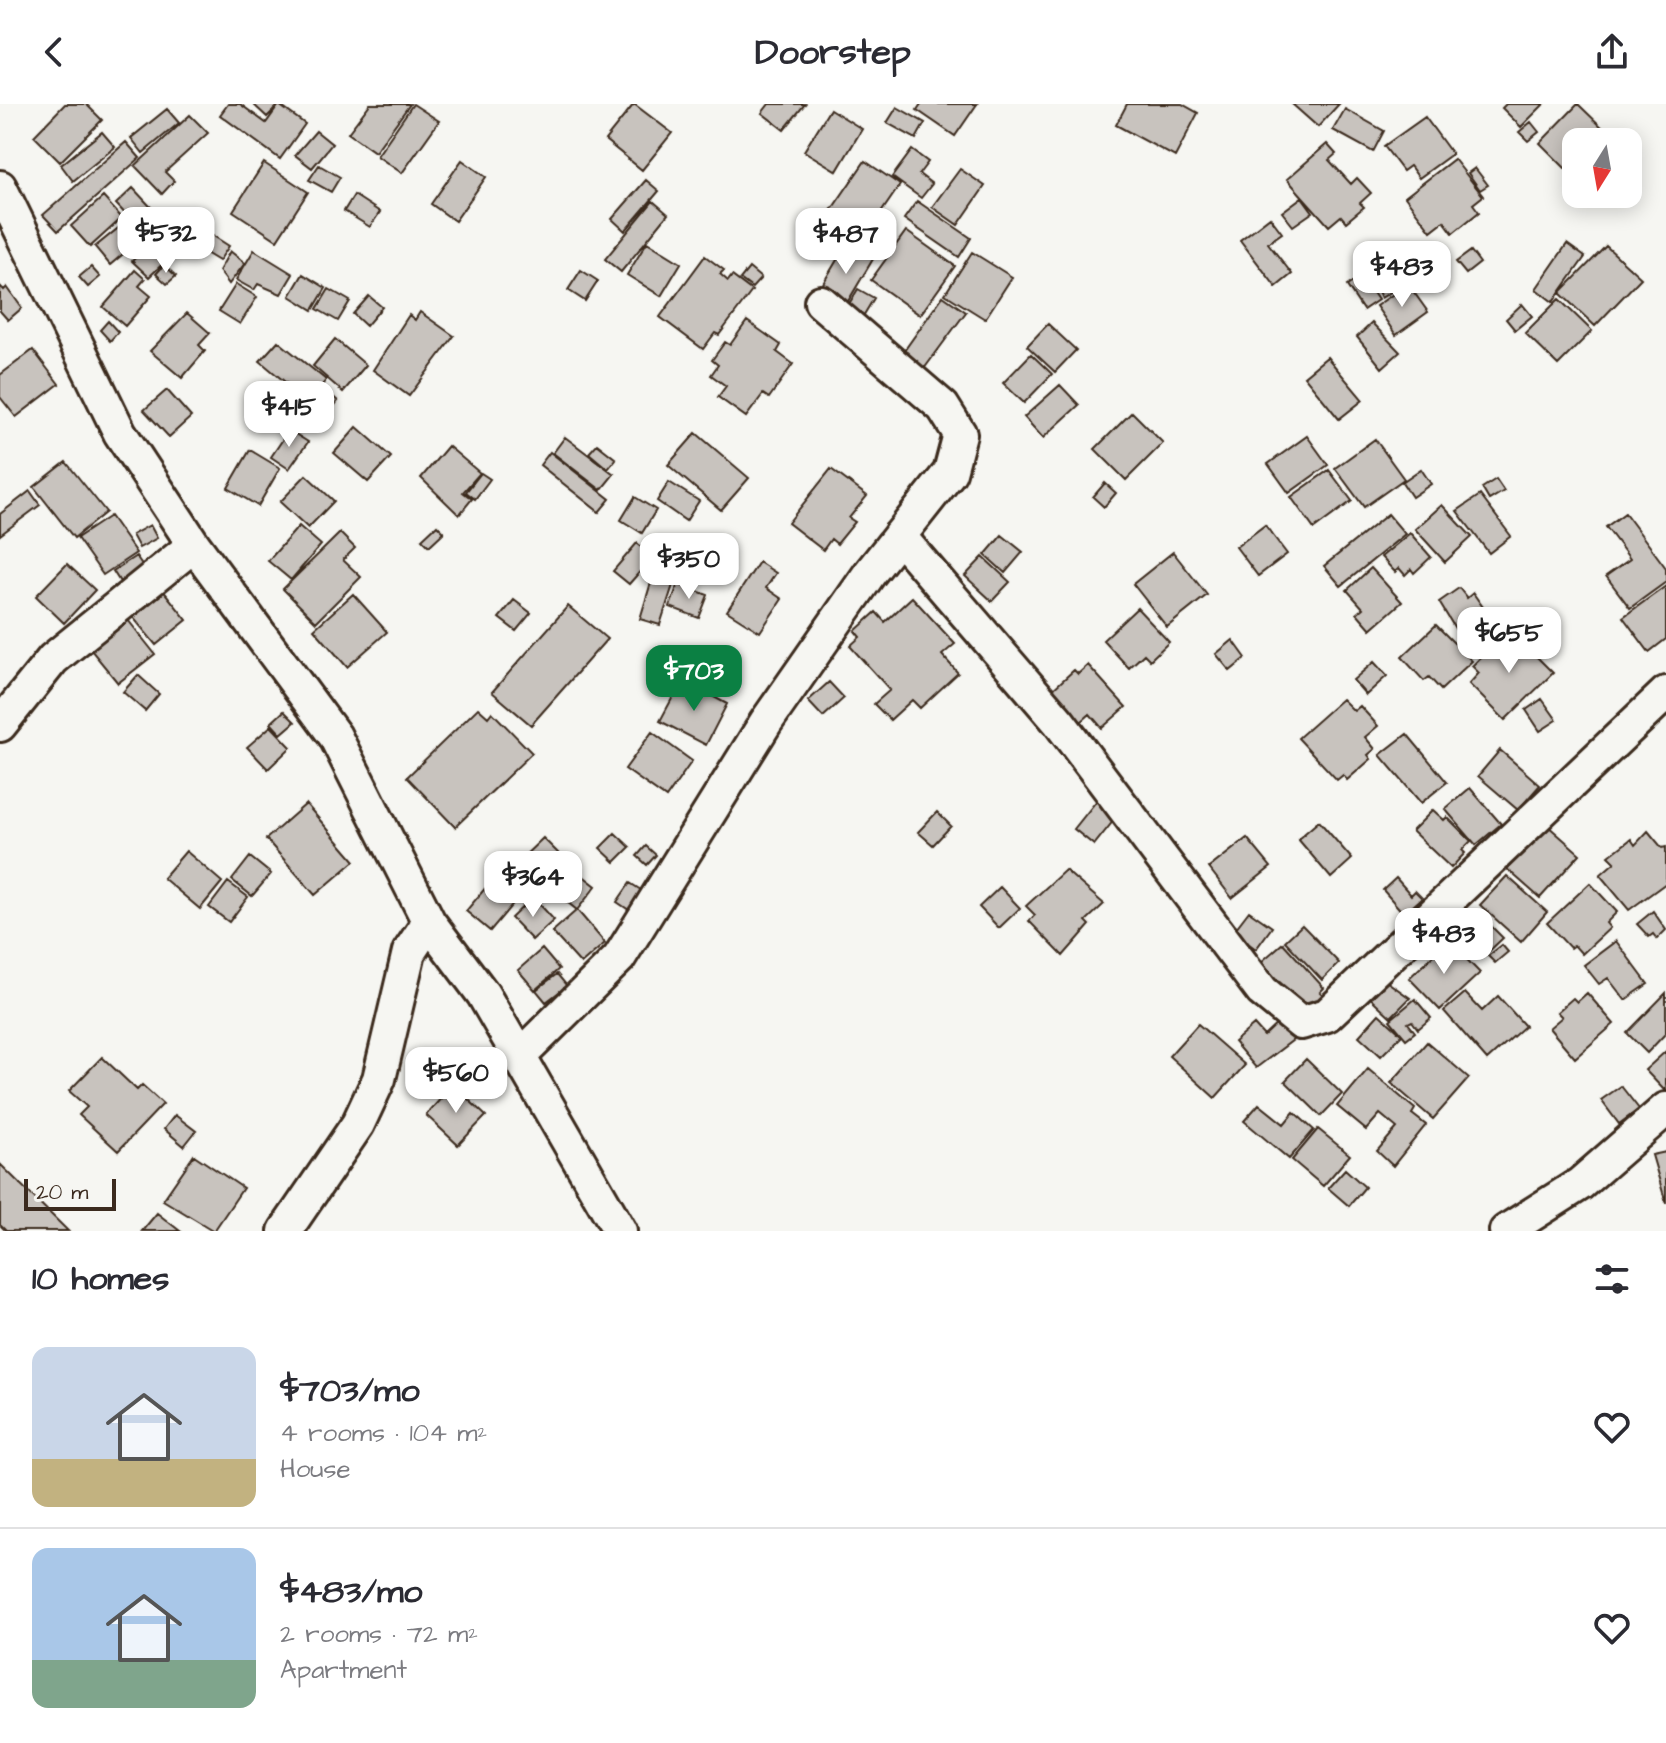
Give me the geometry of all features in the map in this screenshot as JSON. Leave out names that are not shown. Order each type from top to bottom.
[{"type":"street","points":[[0,187],[120,433],[194,545],[335,736],[429,922],[483,994],[620,1231]]},
{"type":"street","points":[[519,1057],[619,958],[766,722],[899,536],[950,472],[960,434],[943,407],[821,302]]},
{"type":"street","points":[[899,536],[1059,722],[1262,991],[1301,1023],[1327,1015],[1666,693]]},
{"type":"street","points":[[0,725],[53,659],[194,545]]},
{"type":"street","points":[[285,1231],[358,1124],[379,1079],[409,952],[429,922]]},
{"type":"street","points":[[1506,1231],[1580,1184],[1666,1109]]},
{"type":"building","points":[[65,104],[86,104],[102,120],[60,162],[34,136]]},
{"type":"building","points":[[228,104],[240,104],[266,123],[279,105],[305,124],[280,159],[220,115]]},
{"type":"building","points":[[253,104],[280,104],[267,117]]},
{"type":"building","points":[[370,104],[410,104],[375,152],[348,133]]},
{"type":"building","points":[[413,104],[439,121],[402,173],[377,156]]},
{"type":"building","points":[[634,104],[672,133],[642,170],[605,140]]},
{"type":"building","points":[[769,104],[805,104],[784,130],[762,113]]},
{"type":"building","points":[[921,104],[977,104],[955,136],[917,110]]},
{"type":"building","points":[[1127,104],[1182,104],[1198,113],[1175,157],[1116,125]]},
{"type":"building","points":[[1292,104],[1339,104],[1318,127]]},
{"type":"building","points":[[1506,104],[1544,104],[1521,127],[1502,108]]},
{"type":"building","points":[[1578,104],[1603,128],[1562,128],[1562,165],[1540,143]]},
{"type":"building","points":[[897,107],[925,123],[916,139],[887,123]]},
{"type":"building","points":[[167,109],[179,123],[143,153],[131,138]]},
{"type":"building","points":[[830,109],[862,129],[837,171],[804,151]]},
{"type":"building","points":[[1345,109],[1384,131],[1373,152],[1333,130]]},
{"type":"building","points":[[190,115],[208,133],[165,172],[174,181],[162,194],[135,166]]},
{"type":"building","points":[[1425,117],[1452,154],[1419,178],[1410,166],[1403,171],[1384,146]]},
{"type":"building","points":[[1531,122],[1539,132],[1528,141],[1519,132]]},
{"type":"building","points":[[316,131],[332,144],[312,168],[295,155]]},
{"type":"building","points":[[102,132],[115,147],[73,181],[61,165]]},
{"type":"building","points":[[126,142],[140,158],[58,231],[43,215]]},
{"type":"building","points":[[1327,144],[1336,154],[1329,160],[1351,184],[1357,178],[1371,193],[1360,203],[1364,207],[1346,222],[1341,216],[1329,226],[1287,179]]},
{"type":"building","points":[[912,150],[928,162],[919,174],[932,184],[921,198],[892,177]]},
{"type":"building","points":[[1454,159],[1483,196],[1473,204],[1479,212],[1453,233],[1444,221],[1431,231],[1405,197]]},
{"type":"building","points":[[462,160],[486,177],[455,221],[431,204]]},
{"type":"building","points":[[865,161],[900,185],[865,236],[830,212]]},
{"type":"building","points":[[264,163],[308,192],[277,240],[233,211]]},
{"type":"building","points":[[319,165],[340,177],[331,192],[309,180]]},
{"type":"building","points":[[1475,168],[1488,185],[1480,190],[1468,173]]},
{"type":"building","points":[[960,169],[985,186],[958,225],[932,207]]},
{"type":"building","points":[[646,180],[659,191],[625,231],[612,219]]},
{"type":"building","points":[[133,188],[162,219],[145,235],[116,204]]},
{"type":"building","points":[[354,195],[380,212],[370,227],[344,211]]},
{"type":"building","points":[[103,197],[122,218],[90,247],[71,226]]},
{"type":"building","points":[[1302,197],[1313,212],[1293,226],[1282,212]]},
{"type":"building","points":[[653,201],[668,214],[621,272],[605,259]]},
{"type":"building","points":[[917,201],[971,238],[959,257],[904,219]]},
{"type":"building","points":[[183,213],[199,229],[149,277],[132,261]]},
{"type":"building","points":[[820,216],[851,233],[841,250],[810,233]]},
{"type":"building","points":[[1270,217],[1282,233],[1268,243],[1292,274],[1276,287],[1240,240]]},
{"type":"building","points":[[127,221],[141,239],[110,265],[95,247]]},
{"type":"building","points":[[201,228],[229,246],[219,261],[191,244]]},
{"type":"building","points":[[906,231],[955,266],[920,315],[871,280]]},
{"type":"building","points":[[647,242],[681,263],[661,296],[627,275]]},
{"type":"building","points":[[847,243],[873,259],[844,308],[818,292]]},
{"type":"building","points":[[1416,244],[1431,267],[1381,298],[1370,273]]},
{"type":"building","points":[[1567,244],[1585,257],[1553,302],[1536,289]]},
{"type":"building","points":[[1606,246],[1641,278],[1595,326],[1560,293]]},
{"type":"building","points":[[254,250],[293,274],[281,294],[258,284],[254,290],[236,280]]},
{"type":"building","points":[[230,251],[245,263],[229,284],[219,271]]},
{"type":"building","points":[[1471,251],[1480,263],[1466,274],[1456,262]]},
{"type":"building","points":[[972,252],[1012,277],[985,319],[945,294]]},
{"type":"building","points":[[705,256],[724,270],[720,274],[728,281],[732,276],[752,291],[719,335],[715,333],[703,349],[660,317]]},
{"type":"building","points":[[164,265],[176,276],[167,284],[156,274]]},
{"type":"building","points":[[91,267],[100,277],[88,287],[79,277]]},
{"type":"building","points":[[749,268],[761,278],[752,288],[740,279]]},
{"type":"building","points":[[135,270],[145,279],[139,286],[151,296],[125,326],[103,307]]},
{"type":"building","points":[[581,270],[598,281],[585,301],[568,290]]},
{"type":"building","points":[[303,274],[326,288],[313,310],[290,296]]},
{"type":"building","points":[[1362,276],[1378,300],[1363,310],[1347,286]]},
{"type":"building","points":[[236,284],[257,297],[240,324],[219,311]]},
{"type":"building","points":[[1408,284],[1428,312],[1396,335],[1376,306]]},
{"type":"building","points":[[0,286],[4,290],[7,287],[22,308],[8,320],[0,311]]},
{"type":"building","points":[[329,289],[350,301],[338,321],[317,309]]},
{"type":"building","points":[[858,289],[874,298],[859,323],[843,314]]},
{"type":"building","points":[[369,296],[382,307],[366,326],[353,314]]},
{"type":"building","points":[[943,296],[966,312],[921,373],[899,358]]},
{"type":"building","points":[[1559,299],[1592,331],[1558,365],[1525,333]]},
{"type":"building","points":[[1522,304],[1532,316],[1515,330],[1506,319]]},
{"type":"building","points":[[420,312],[454,336],[409,396],[373,370],[409,315],[415,320]]},
{"type":"building","points":[[187,313],[210,333],[199,345],[205,351],[182,378],[150,351]]},
{"type":"building","points":[[108,321],[118,332],[110,341],[100,330]]},
{"type":"building","points":[[747,321],[781,345],[777,352],[793,364],[769,398],[763,394],[746,417],[718,397],[726,386],[711,375],[718,365],[712,360],[725,342],[730,345]]},
{"type":"building","points":[[1372,323],[1400,352],[1382,368],[1357,337]]},
{"type":"building","points":[[1048,324],[1076,350],[1055,372],[1027,346]]},
{"type":"building","points":[[335,339],[366,365],[343,392],[313,366]]},
{"type":"building","points":[[278,341],[326,380],[309,402],[260,361]]},
{"type":"building","points":[[33,350],[59,384],[16,417],[0,397],[0,375]]},
{"type":"building","points":[[1031,354],[1052,374],[1024,403],[1003,383]]},
{"type":"building","points":[[1327,357],[1363,400],[1339,419],[1304,376]]},
{"type":"building","points":[[1060,385],[1079,405],[1043,438],[1024,417]]},
{"type":"building","points":[[323,388],[338,401],[317,427],[301,415]]},
{"type":"building","points":[[167,390],[191,417],[169,437],[144,410]]},
{"type":"building","points":[[1132,412],[1163,443],[1126,480],[1095,449]]},
{"type":"building","points":[[357,427],[391,457],[368,482],[334,453]]},
{"type":"building","points":[[289,430],[308,442],[289,469],[271,457]]},
{"type":"building","points":[[696,433],[749,478],[721,510],[668,465]]},
{"type":"building","points":[[1307,436],[1328,465],[1289,493],[1268,464]]},
{"type":"building","points":[[565,437],[614,474],[601,490],[553,453]]},
{"type":"building","points":[[1375,439],[1404,479],[1364,507],[1335,468]]},
{"type":"building","points":[[597,444],[616,459],[608,469],[589,453]]},
{"type":"building","points":[[448,446],[480,473],[463,492],[472,499],[459,515],[421,478]]},
{"type":"building","points":[[250,450],[280,468],[258,506],[228,488]]},
{"type":"building","points":[[550,452],[610,499],[599,512],[540,465]]},
{"type":"building","points":[[66,462],[106,512],[74,538],[34,487]]},
{"type":"building","points":[[831,469],[867,496],[849,518],[855,522],[837,544],[831,539],[823,550],[788,523]]},
{"type":"building","points":[[1421,469],[1431,484],[1412,497],[1402,482]]},
{"type":"building","points":[[1329,470],[1352,501],[1314,529],[1291,497]]},
{"type":"building","points":[[481,473],[490,479],[475,499],[466,492]]},
{"type":"building","points":[[306,475],[334,501],[308,528],[280,502]]},
{"type":"building","points":[[1496,479],[1504,491],[1489,500],[1482,488]]},
{"type":"building","points":[[669,482],[699,501],[686,521],[657,501]]},
{"type":"building","points":[[1105,483],[1116,493],[1104,507],[1093,497]]},
{"type":"building","points":[[30,491],[40,505],[0,535],[0,514]]},
{"type":"building","points":[[1480,495],[1511,536],[1489,553],[1457,511]]},
{"type":"building","points":[[635,497],[656,510],[642,533],[621,520]]},
{"type":"building","points":[[1442,505],[1472,537],[1445,562],[1415,529]]},
{"type":"building","points":[[1625,513],[1666,568],[1666,582],[1630,608],[1606,576],[1630,559],[1606,527]]},
{"type":"building","points":[[1388,514],[1405,534],[1341,586],[1324,566]]},
{"type":"building","points":[[110,516],[136,553],[103,575],[77,538]]},
{"type":"building","points":[[150,525],[157,538],[139,548],[132,535]]},
{"type":"building","points":[[437,525],[444,532],[429,546],[422,539]]},
{"type":"building","points":[[1265,525],[1287,554],[1258,576],[1236,547]]},
{"type":"building","points":[[299,526],[321,545],[291,580],[268,561]]},
{"type":"building","points":[[340,533],[355,548],[343,560],[361,577],[316,622],[283,589]]},
{"type":"building","points":[[1410,533],[1431,557],[1414,573],[1411,569],[1405,575],[1399,568],[1395,572],[1381,557]]},
{"type":"building","points":[[1002,535],[1023,552],[1005,573],[985,555]]},
{"type":"building","points":[[637,543],[653,557],[629,584],[613,571]]},
{"type":"building","points":[[1173,552],[1207,595],[1167,627],[1133,584]]},
{"type":"building","points":[[136,556],[143,566],[120,582],[113,571]]},
{"type":"building","points":[[983,557],[1010,582],[992,601],[965,576]]},
{"type":"building","points":[[759,562],[776,573],[766,588],[782,599],[760,632],[727,611]]},
{"type":"building","points":[[67,564],[95,590],[64,623],[36,596]]},
{"type":"building","points":[[1371,568],[1402,602],[1371,629],[1357,613],[1363,608],[1347,590]]},
{"type":"building","points":[[652,579],[673,585],[660,625],[640,619]]},
{"type":"building","points":[[678,584],[708,595],[699,618],[670,607]]},
{"type":"building","points":[[1666,586],[1666,639],[1649,652],[1623,617]]},
{"type":"building","points":[[1459,588],[1467,598],[1473,593],[1497,627],[1467,648],[1439,602]]},
{"type":"building","points":[[162,589],[187,620],[156,645],[131,615]]},
{"type":"building","points":[[353,594],[387,632],[347,667],[314,629]]},
{"type":"building","points":[[912,597],[955,644],[942,655],[958,673],[920,708],[912,700],[890,720],[874,704],[890,690],[850,646],[860,637],[855,631],[876,612],[885,622]]},
{"type":"building","points":[[514,600],[531,613],[516,631],[499,618]]},
{"type":"building","points":[[568,606],[607,639],[531,725],[492,692]]},
{"type":"building","points":[[1137,608],[1169,642],[1150,660],[1144,654],[1129,668],[1103,640]]},
{"type":"building","points":[[128,620],[155,654],[118,683],[91,650]]},
{"type":"building","points":[[1436,625],[1472,661],[1441,690],[1429,677],[1424,681],[1402,657]]},
{"type":"building","points":[[1509,629],[1553,673],[1505,720],[1469,684],[1479,673],[1472,666]]},
{"type":"building","points":[[1233,640],[1246,658],[1230,671],[1216,654]]},
{"type":"building","points":[[1374,662],[1387,676],[1366,695],[1353,680]]},
{"type":"building","points":[[1088,665],[1126,707],[1102,728],[1090,714],[1081,722],[1052,690],[1074,670],[1078,674]]},
{"type":"building","points":[[138,675],[159,694],[145,711],[123,692]]},
{"type":"building","points":[[682,680],[727,704],[706,745],[660,721]]},
{"type":"building","points":[[829,682],[844,698],[823,717],[808,701]]},
{"type":"building","points":[[1342,699],[1354,711],[1360,706],[1378,726],[1365,737],[1375,749],[1368,755],[1371,759],[1347,780],[1343,775],[1337,780],[1298,738]]},
{"type":"building","points":[[1542,699],[1557,720],[1540,731],[1526,710]]},
{"type":"building","points":[[478,708],[488,717],[492,712],[532,753],[455,827],[407,777]]},
{"type":"building","points":[[284,711],[295,722],[281,734],[271,723]]},
{"type":"building","points":[[271,726],[291,747],[268,769],[247,747]]},
{"type":"building","points":[[652,732],[692,761],[666,798],[625,769]]},
{"type":"building","points":[[1407,734],[1447,782],[1421,803],[1380,755]]},
{"type":"building","points":[[1500,750],[1540,785],[1518,810],[1478,776]]},
{"type":"building","points":[[1470,788],[1501,824],[1476,845],[1445,809]]},
{"type":"building","points":[[1098,799],[1118,815],[1094,845],[1074,829]]},
{"type":"building","points":[[306,804],[355,861],[315,895],[266,839]]},
{"type":"building","points":[[1433,810],[1444,820],[1447,817],[1471,841],[1451,868],[1412,831]]},
{"type":"building","points":[[937,812],[951,826],[933,845],[918,832]]},
{"type":"building","points":[[1319,821],[1352,859],[1331,878],[1298,839]]},
{"type":"building","points":[[1547,825],[1580,854],[1540,898],[1507,869]]},
{"type":"building","points":[[1648,831],[1662,848],[1666,847],[1666,883],[1629,910],[1600,875],[1615,862],[1609,856],[1631,839],[1635,845]]},
{"type":"building","points":[[615,833],[630,847],[615,862],[600,848]]},
{"type":"building","points":[[543,838],[563,858],[539,881],[520,860]]},
{"type":"building","points":[[1247,838],[1271,867],[1232,898],[1209,868]]},
{"type":"building","points":[[646,846],[656,855],[647,865],[637,856]]},
{"type":"building","points":[[186,851],[222,882],[200,909],[163,878]]},
{"type":"building","points":[[250,857],[271,874],[252,896],[232,880]]},
{"type":"building","points":[[503,867],[527,887],[490,931],[466,911]]},
{"type":"building","points":[[1065,870],[1104,904],[1086,921],[1090,925],[1063,956],[1029,921],[1035,915],[1026,906]]},
{"type":"building","points":[[582,875],[596,886],[577,910],[562,898]]},
{"type":"building","points":[[1507,876],[1547,912],[1521,942],[1480,905]]},
{"type":"building","points":[[1396,878],[1411,895],[1415,891],[1422,898],[1404,914],[1383,890]]},
{"type":"building","points":[[228,882],[248,897],[229,922],[209,907]]},
{"type":"building","points":[[630,883],[644,892],[632,912],[617,902]]},
{"type":"building","points":[[1590,883],[1617,912],[1606,923],[1610,928],[1582,954],[1574,945],[1570,948],[1547,923]]},
{"type":"building","points":[[1000,887],[1020,908],[999,928],[979,907]]},
{"type":"building","points":[[533,897],[554,920],[532,940],[511,918]]},
{"type":"building","points":[[577,910],[605,943],[581,964],[552,932]]},
{"type":"building","points":[[1249,911],[1272,927],[1256,949],[1233,932]]},
{"type":"building","points":[[1653,911],[1666,930],[1657,939],[1653,934],[1649,937],[1637,924]]},
{"type":"building","points":[[1478,913],[1503,938],[1484,956],[1459,932]]},
{"type":"building","points":[[1302,925],[1339,963],[1322,980],[1285,941]]},
{"type":"building","points":[[1449,941],[1480,973],[1440,1010],[1409,978]]},
{"type":"building","points":[[1616,941],[1648,984],[1625,1000],[1608,978],[1599,984],[1584,965]]},
{"type":"building","points":[[1283,943],[1324,988],[1320,992],[1326,998],[1308,1014],[1261,962]]},
{"type":"building","points":[[1502,945],[1508,952],[1495,963],[1488,956]]},
{"type":"building","points":[[542,949],[559,969],[535,990],[518,970]]},
{"type":"building","points":[[557,974],[567,986],[546,1002],[536,990]]},
{"type":"building","points":[[1379,976],[1410,998],[1391,1017],[1364,992]]},
{"type":"building","points":[[1465,993],[1482,1011],[1498,996],[1525,1026],[1487,1060],[1444,1011]]},
{"type":"building","points":[[1587,993],[1614,1024],[1575,1058],[1549,1028],[1562,1017],[1557,1012],[1573,998],[1577,1002]]},
{"type":"building","points":[[1666,993],[1666,1033],[1647,1053],[1627,1033]]},
{"type":"building","points":[[1415,999],[1431,1018],[1418,1029],[1412,1021],[1408,1023],[1415,1032],[1406,1039],[1390,1020]]},
{"type":"building","points":[[1379,1014],[1402,1035],[1381,1056],[1359,1036]]},
{"type":"building","points":[[1282,1019],[1297,1037],[1256,1068],[1234,1042],[1254,1025],[1264,1036]]},
{"type":"building","points":[[1198,1024],[1245,1065],[1215,1098],[1169,1056]]},
{"type":"building","points":[[1427,1042],[1469,1078],[1433,1119],[1391,1083]]},
{"type":"building","points":[[1666,1051],[1666,1090],[1665,1091],[1645,1070]]},
{"type":"building","points":[[102,1057],[137,1090],[142,1085],[163,1104],[118,1151],[79,1115],[87,1107],[69,1091]]},
{"type":"building","points":[[1306,1059],[1342,1094],[1321,1116],[1285,1081]]},
{"type":"building","points":[[1368,1069],[1415,1109],[1412,1114],[1426,1125],[1393,1166],[1377,1151],[1397,1128],[1380,1114],[1366,1130],[1337,1106]]},
{"type":"building","points":[[453,1085],[486,1116],[458,1145],[426,1115]]},
{"type":"building","points":[[1621,1086],[1639,1109],[1619,1124],[1601,1100]]},
{"type":"building","points":[[1259,1104],[1284,1124],[1294,1112],[1314,1130],[1289,1159],[1244,1121]]},
{"type":"building","points":[[175,1115],[196,1131],[184,1146],[164,1129]]},
{"type":"building","points":[[1318,1129],[1350,1155],[1323,1186],[1292,1160]]},
{"type":"building","points":[[1666,1152],[1666,1203],[1652,1155]]},
{"type":"building","points":[[194,1155],[243,1188],[214,1231],[163,1200]]},
{"type":"building","points":[[0,1164],[68,1231],[6,1231],[0,1225]]},
{"type":"building","points":[[1345,1169],[1365,1187],[1349,1206],[1328,1188]]},
{"type":"building","points":[[157,1213],[180,1231],[142,1231]]}]
